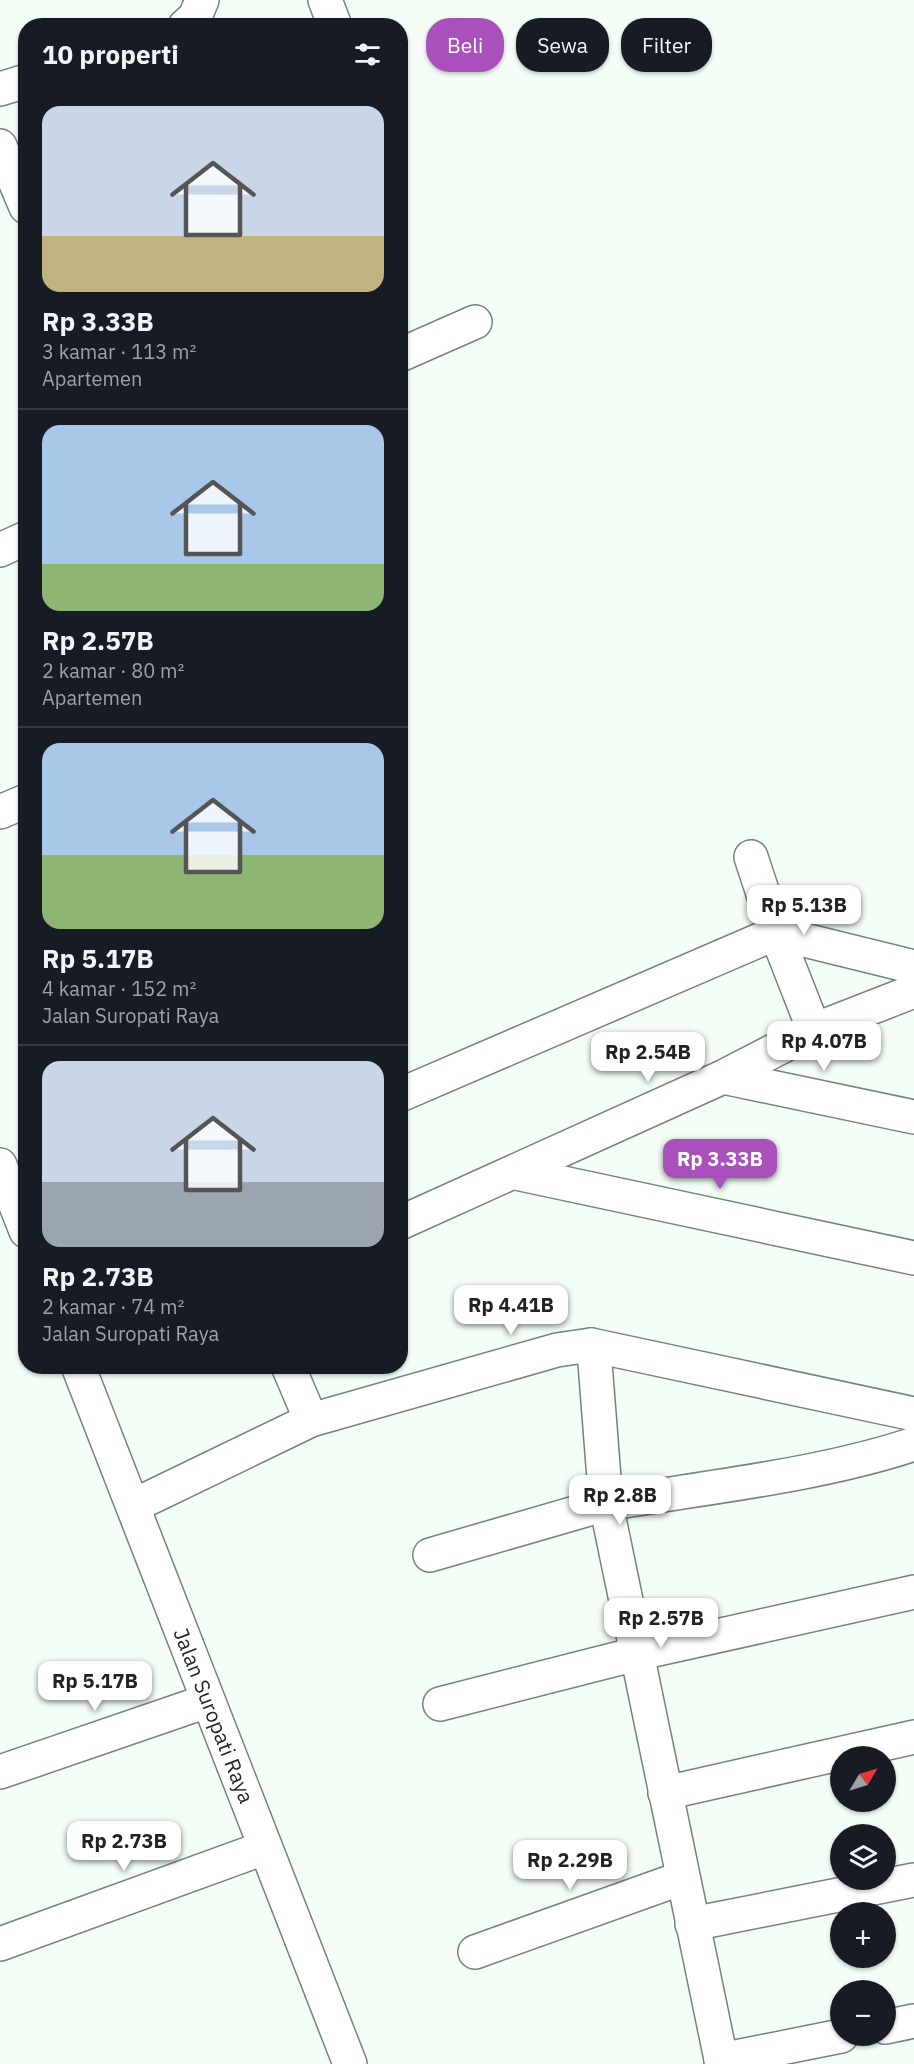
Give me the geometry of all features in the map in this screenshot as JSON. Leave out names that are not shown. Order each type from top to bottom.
[{"type":"street","points":[[194,18],[202,0]]},
{"type":"street","points":[[325,0],[332,18]]},
{"type":"street","points":[[0,89],[18,83]]},
{"type":"street","points":[[0,146],[18,188]]},
{"type":"street","points":[[408,351],[474,322]]},
{"type":"street","points":[[0,550],[18,542]]},
{"type":"street","points":[[0,812],[18,804]]},
{"type":"street","points":[[751,857],[776,933],[814,1030]]},
{"type":"street","points":[[408,1092],[776,933],[914,968]]},
{"type":"street","points":[[408,1220],[516,1173],[723,1077],[814,1030],[914,991]]},
{"type":"street","points":[[723,1077],[914,1117]]},
{"type":"street","points":[[0,1165],[18,1211]]},
{"type":"street","points":[[516,1173],[914,1258]]},
{"type":"street","points":[[133,1506],[311,1420],[557,1350],[591,1345],[914,1414]]},
{"type":"street","points":[[591,1345],[595,1363],[606,1504],[722,2062],[830,2038]]},
{"type":"street","name":"Jalan Suropati Raya","points":[[81,1374],[350,2064]]},
{"type":"street","points":[[291,1374],[311,1420]]},
{"type":"street","points":[[430,1555],[606,1504],[827,1466],[883,1454],[914,1444]]},
{"type":"street","points":[[440,1704],[636,1654],[914,1592]]},
{"type":"street","points":[[0,1772],[207,1701]]},
{"type":"street","points":[[665,1793],[914,1737]]},
{"type":"street","points":[[0,1944],[264,1848]]},
{"type":"street","points":[[475,1952],[682,1878]]},
{"type":"street","points":[[692,1924],[914,1880]]},
{"type":"street","points":[[896,2025],[914,2021]]}]
